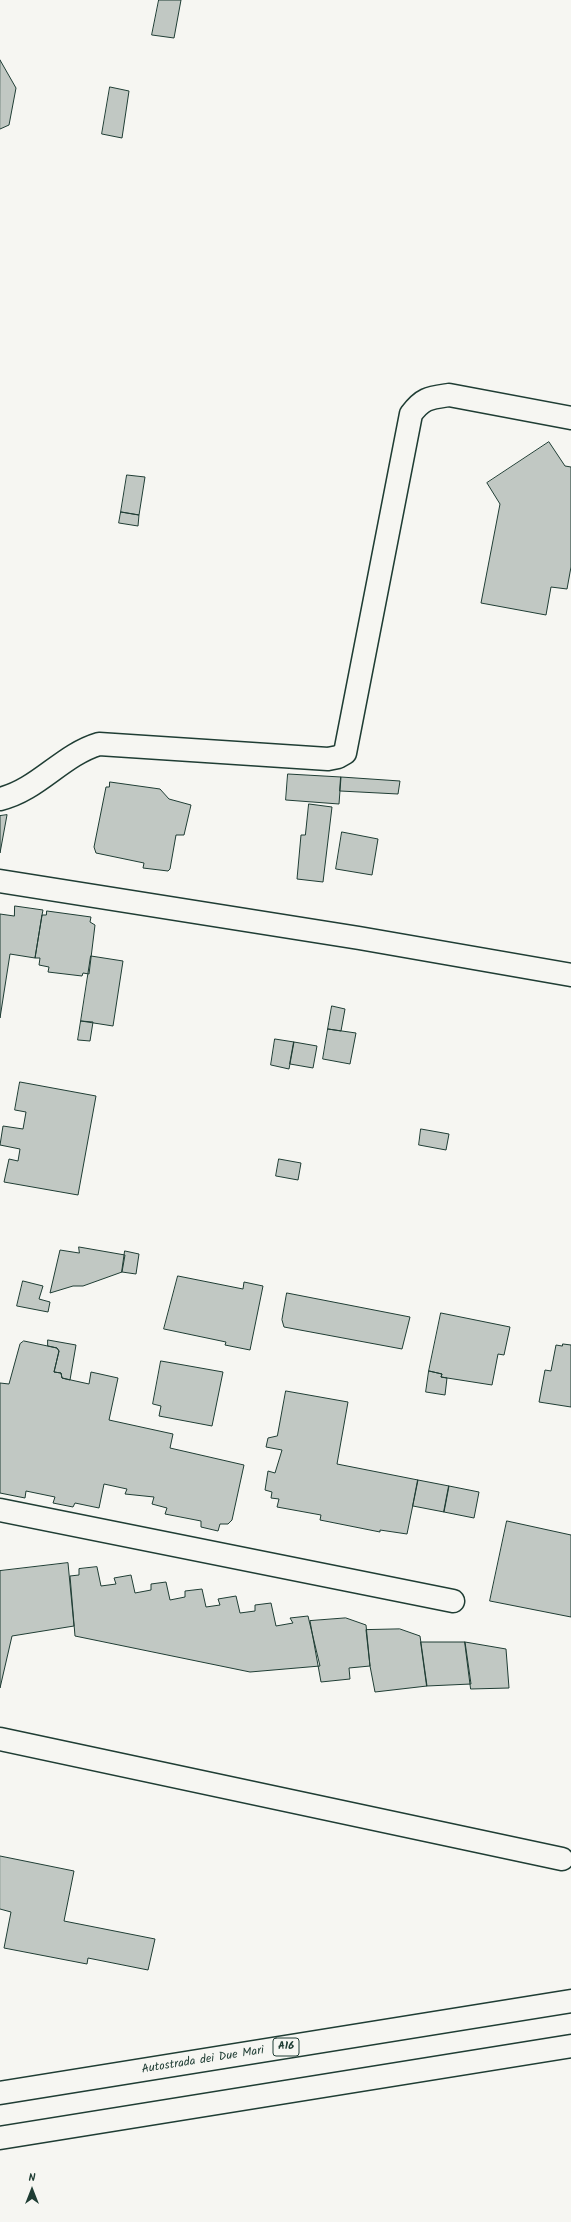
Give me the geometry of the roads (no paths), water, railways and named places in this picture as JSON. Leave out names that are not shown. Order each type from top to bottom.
[{"type":"main road","points":[[0,799],[26,790],[70,757],[99,744],[328,759],[338,757],[345,753],[411,414],[419,404],[430,398],[449,395],[571,418]]},
{"type":"main road","points":[[0,881],[359,938],[571,975]]},
{"type":"main road","points":[[0,1510],[453,1601]]},
{"type":"main road","points":[[0,1739],[562,1859]]},
{"type":"main road","name":"Autostrada dei Due Mari","points":[[0,2093],[571,2001]]},
{"type":"main road","points":[[0,2138],[571,2046]]}]
